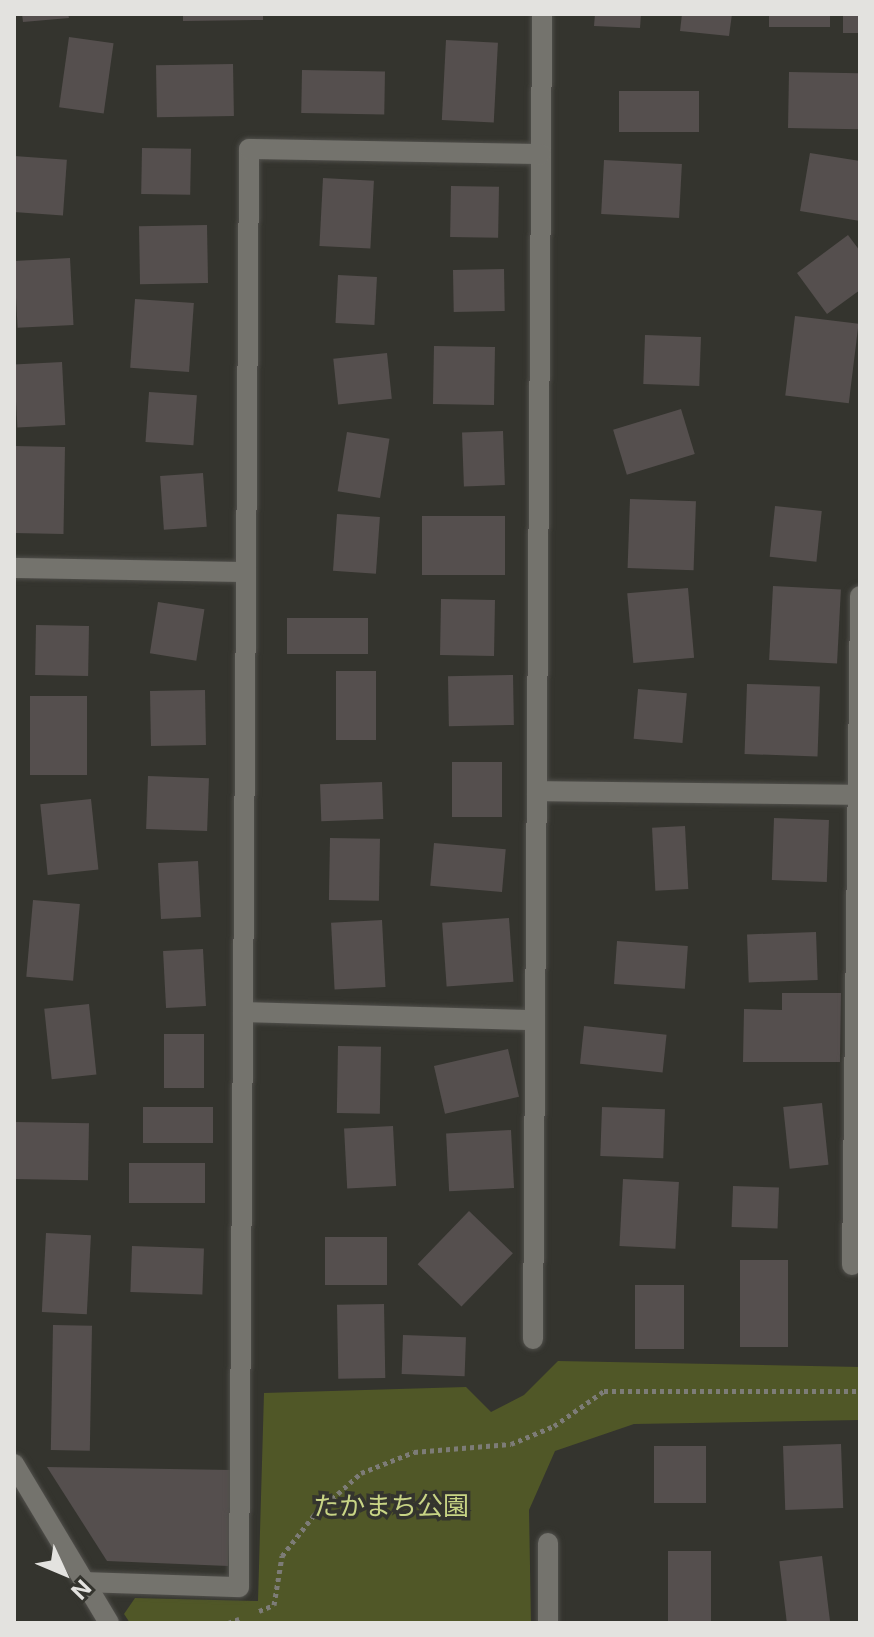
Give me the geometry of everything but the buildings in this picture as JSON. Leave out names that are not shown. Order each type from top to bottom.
[{"type":"street","points":[[533,1339],[542,14]]},
{"type":"street","points":[[85,1582],[239,1587],[249,149],[541,154]]},
{"type":"street","points":[[14,568],[246,572]]},
{"type":"street","points":[[852,1265],[860,596]]},
{"type":"street","points":[[537,791],[858,795]]},
{"type":"street","points":[[243,1012],[535,1020]]},
{"type":"street","points":[[14,1464],[109,1623]]},
{"type":"street","points":[[14,1504],[38,1504]]},
{"type":"street","points":[[548,1543],[548,1623]]},
{"type":"path","points":[[228,1623],[274,1605],[282,1556],[314,1515],[361,1473],[414,1452],[511,1444],[554,1426],[604,1391],[860,1391]]},
{"type":"green space","name":"たかまち公園","points":[[558,1361],[860,1367],[860,1420],[634,1424],[555,1451],[529,1510],[531,1623],[130,1623],[124,1614],[135,1598],[258,1601],[264,1393],[466,1387],[491,1412],[524,1395]]}]
